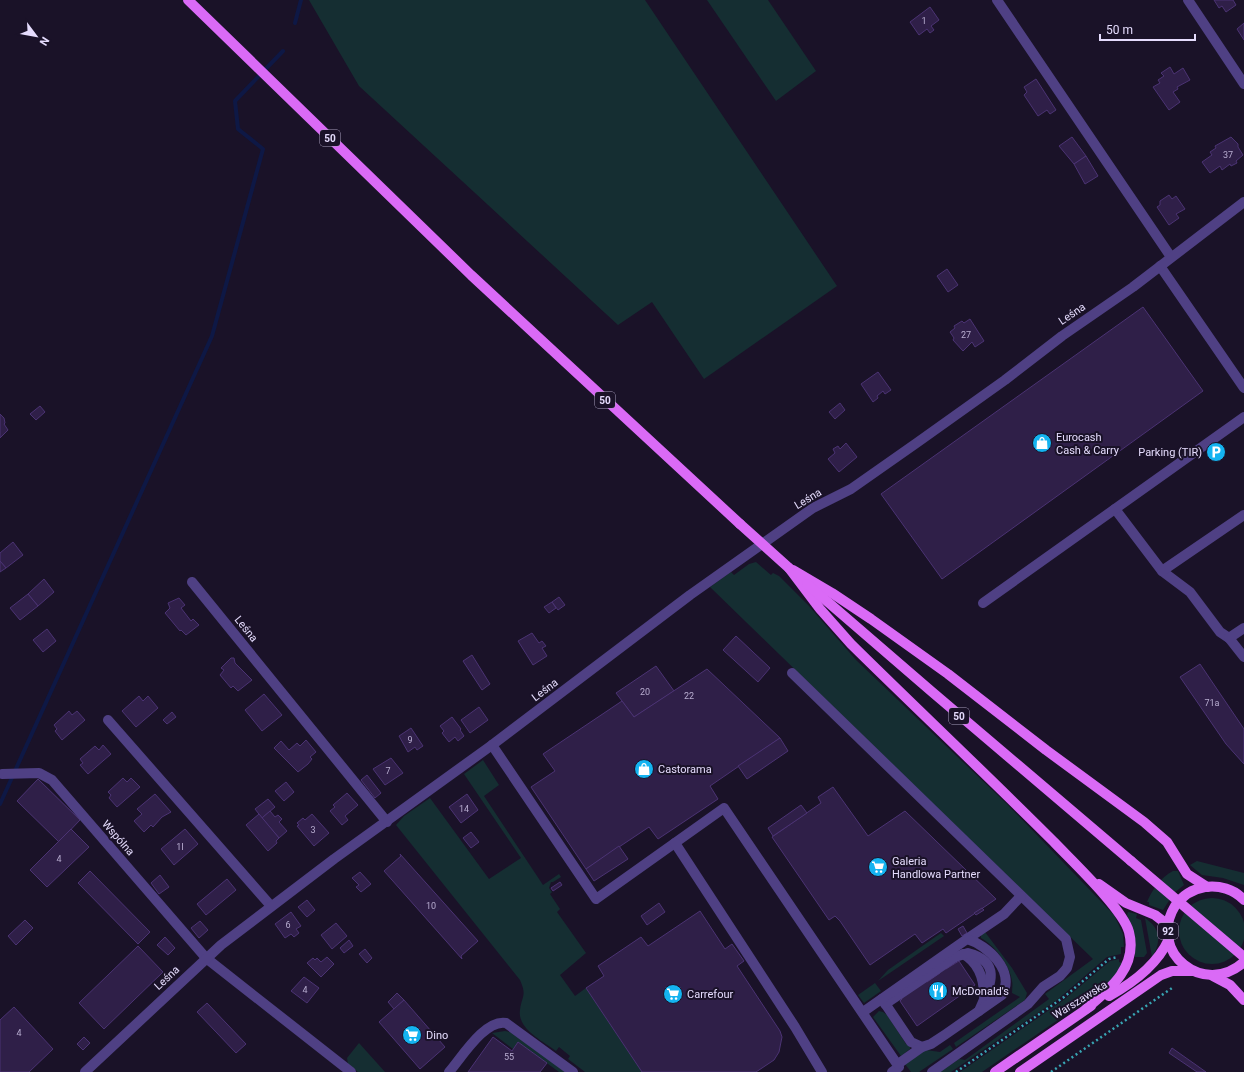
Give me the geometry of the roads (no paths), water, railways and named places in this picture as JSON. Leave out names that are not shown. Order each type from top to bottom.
[{"type":"main road","name":"50","points":[[188,0],[471,275],[740,524],[931,691],[1244,957]]},
{"type":"main road","points":[[789,568],[820,609],[850,644],[1082,870],[1116,897],[1155,915],[1168,925]]},
{"type":"main road","points":[[789,568],[871,618],[948,674],[1046,750],[1144,822],[1167,842],[1187,874],[1207,887]]},
{"type":"main road","points":[[1082,870],[1123,920],[1129,932],[1130,944],[1129,959],[1118,980],[1086,1009]]},
{"type":"main road","name":"92","points":[[1193,971],[1181,963],[1173,952],[1168,940],[1168,925],[1171,913],[1187,894],[1207,887],[1216,886],[1233,891],[1244,892]]},
{"type":"main road","name":"92","points":[[1233,891],[1244,900]]},
{"type":"main road","name":"Warszawska","points":[[995,1072],[1086,1009],[1113,994],[1145,971],[1160,956],[1168,940]]},
{"type":"main road","name":"92","points":[[1025,1071],[1102,1015],[1165,973],[1182,970],[1213,976],[1232,971],[1244,962]]},
{"type":"main road","points":[[1213,976],[1230,985],[1244,1000]]},
{"type":"street","points":[[997,0],[1171,257]]},
{"type":"street","points":[[1188,0],[1244,84]]},
{"type":"street","name":"Leśna","points":[[85,1072],[206,958],[270,906],[492,745],[716,577],[813,508],[851,489],[1005,380],[1062,336],[1160,266],[1244,202]]},
{"type":"street","points":[[1160,266],[1244,388]]},
{"type":"street","points":[[983,603],[1244,417]]},
{"type":"street","points":[[1116,508],[1162,571],[1190,592],[1220,632],[1230,638],[1244,657]]},
{"type":"street","points":[[1162,571],[1244,515]]},
{"type":"street","name":"Leśna","points":[[192,582],[387,822]]},
{"type":"street","points":[[1230,638],[1244,628]]},
{"type":"street","points":[[792,673],[1066,939],[1070,957],[1067,968],[1060,976],[1043,987],[1028,1004],[932,1072]]},
{"type":"street","points":[[108,720],[270,906]]},
{"type":"street","points":[[492,745],[596,899],[724,808],[863,1012],[895,1068],[922,1047],[931,1044],[1002,995],[1005,987],[1005,978],[998,962],[989,950],[967,939]]},
{"type":"street","name":"Wspólna","points":[[2,772],[39,773],[52,780],[206,958],[351,1072]]},
{"type":"street","points":[[675,843],[795,1027],[822,1072]]},
{"type":"street","points":[[883,1001],[967,939],[1004,914],[1021,896]]},
{"type":"street","points":[[863,1012],[962,953],[968,953],[980,957],[991,970],[992,980],[979,1011]]},
{"type":"street","points":[[883,1001],[911,1042],[922,1047]]},
{"type":"street","points":[[449,1072],[483,1032],[492,1024],[499,1022],[506,1023],[573,1072]]},
{"type":"waterway","points":[[295,23],[301,0]]},
{"type":"waterway","points":[[0,804],[212,336],[263,149],[238,129],[235,101],[283,51]]},
{"type":"place","name":"Eurocash Cash & Carry","points":[[1042,443]]},
{"type":"place","name":"Parking (TIR)","points":[[1216,452]]},
{"type":"place","name":"Castorama","points":[[644,769]]},
{"type":"place","name":"Galeria Handlowa Partner","points":[[878,867]]},
{"type":"place","name":"McDonald's","points":[[938,991]]},
{"type":"place","name":"Carrefour","points":[[673,994]]},
{"type":"place","name":"Dino","points":[[412,1035]]}]
